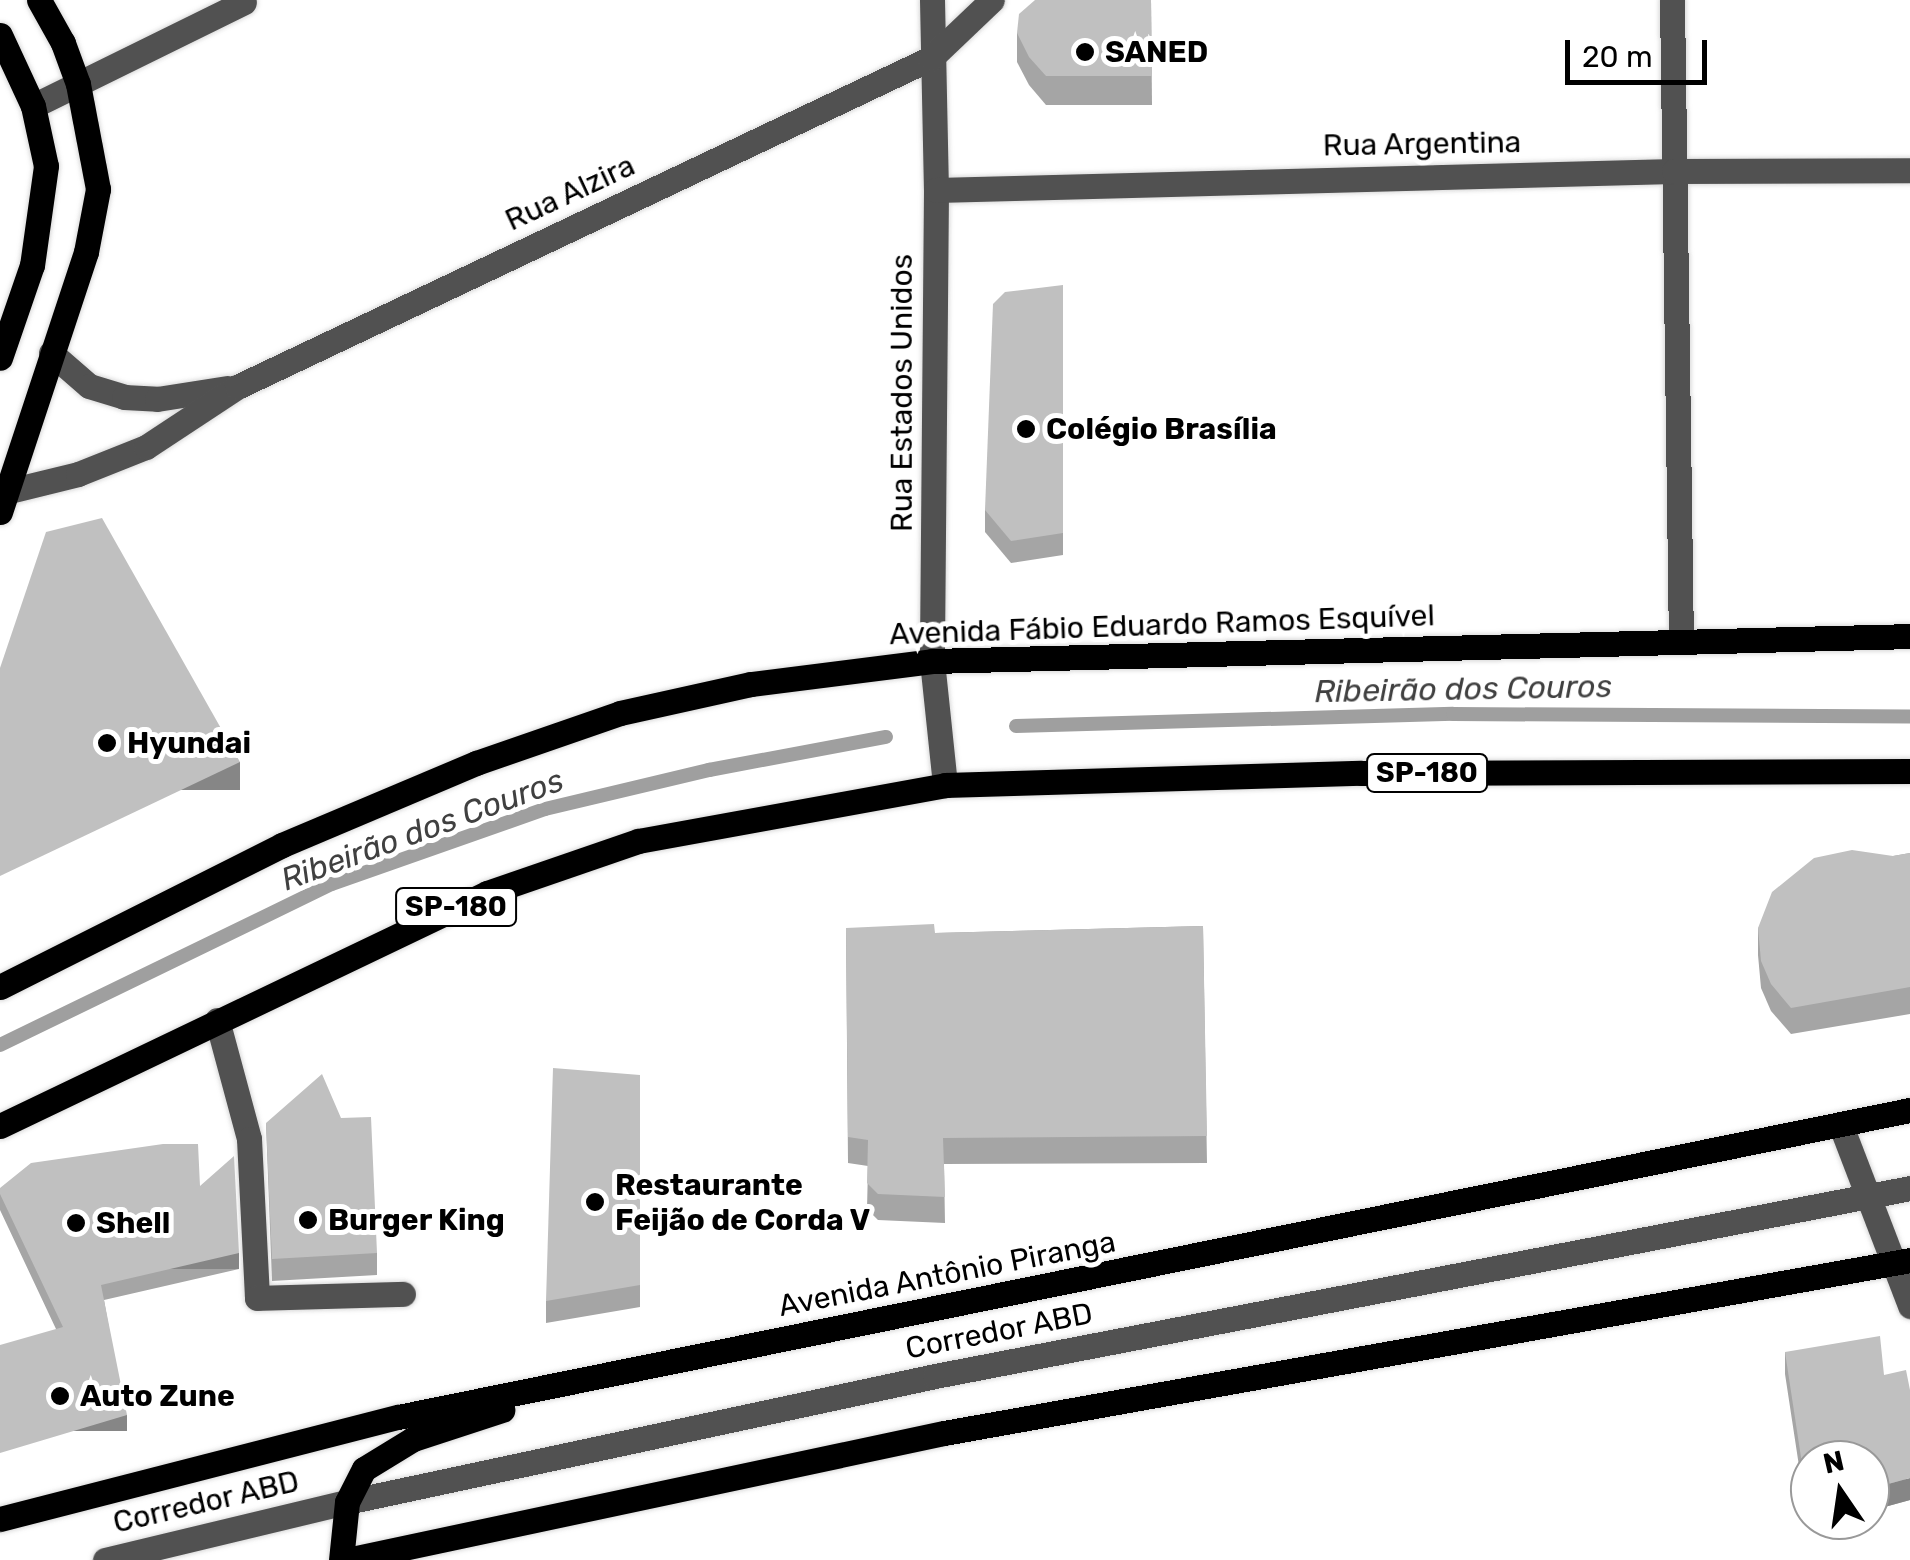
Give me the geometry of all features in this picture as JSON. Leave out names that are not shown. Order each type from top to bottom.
[{"type":"main road","points":[[3,496],[86,252],[98,189],[78,84],[62,42],[38,0]]},
{"type":"main road","points":[[0,35],[33,106],[46,166],[43,209],[32,264],[0,358]]},
{"type":"main road","name":"Avenida Fábio Eduardo Ramos Esquível","points":[[0,987],[282,844],[476,763],[620,714],[732,688],[932,661],[1910,636]]},
{"type":"main road","name":"SP-180","points":[[0,1126],[487,893],[638,841],[945,785],[1362,773],[1910,771]]},
{"type":"main road","name":"Avenida Antônio Piranga","points":[[0,1519],[398,1417],[1910,1110]]},
{"type":"main road","points":[[586,1379],[397,1447],[364,1469],[347,1502],[344,1560],[944,1433],[1902,1261]]},
{"type":"street","name":"Rua Estados Unidos","points":[[932,0],[936,190],[932,661],[945,785]]},
{"type":"street","name":"Rua Alzira","points":[[3,496],[78,474],[146,448],[237,386],[931,58],[992,0]]},
{"type":"street","points":[[1672,0],[1682,642]]},
{"type":"street","points":[[33,106],[244,2]]},
{"type":"street","name":"Rua Argentina","points":[[936,190],[1674,170],[1910,170]]},
{"type":"street","name":"Rua Alzira","points":[[51,353],[89,386],[124,397],[157,399],[237,386]]},
{"type":"street","points":[[217,1020],[249,1139],[256,1298],[404,1294]]},
{"type":"street","points":[[1840,1126],[1902,1261],[1910,1306]]},
{"type":"street","name":"Corredor ABD","points":[[105,1560],[347,1502],[935,1376],[1910,1188]]},
{"type":"building","name":"SANED","points":[[1035,0],[1151,0],[1152,76],[1046,76],[1029,57],[1017,33],[1019,14]]},
{"type":"building","name":"Colégio Brasília","points":[[1063,285],[1063,533],[1011,541],[985,510],[993,304],[1005,292]]},
{"type":"building","name":"Hyundai","points":[[102,518],[240,762],[0,876],[0,668],[46,532]]},
{"type":"building","points":[[1852,850],[1893,856],[1910,853],[1910,987],[1791,1008],[1771,984],[1761,961],[1758,928],[1772,892],[1814,858]]},
{"type":"building","points":[[934,924],[935,933],[1203,926],[1207,1136],[943,1138],[945,1197],[878,1194],[867,1183],[868,1140],[848,1137],[846,928]]},
{"type":"building","name":"Restaurante Feijão de Corda V","points":[[553,1068],[640,1075],[640,1285],[546,1301]]},
{"type":"building","name":"Burger King","points":[[322,1074],[341,1118],[371,1117],[377,1253],[272,1259],[266,1123]]},
{"type":"building","points":[[163,1144],[198,1144],[200,1186],[234,1156],[239,1253],[101,1285],[127,1415],[0,1453],[0,1345],[63,1327],[0,1188],[31,1163]]},
{"type":"building","points":[[1880,1336],[1884,1375],[1906,1370],[1910,1390],[1910,1478],[1890,1484],[1890,1440],[1798,1440],[1785,1352]]},
{"type":"waterway","name":"Ribeirão dos Couros","points":[[1016,726],[1453,714],[1910,716]]},
{"type":"waterway","name":"Ribeirão dos Couros","points":[[0,1045],[332,884],[545,809],[709,770],[886,737]]},
{"type":"place","name":"SANED","points":[[1085,52]]},
{"type":"place","name":"Colégio Brasília","points":[[1026,429]]},
{"type":"place","name":"Hyundai","points":[[107,743]]},
{"type":"place","name":"Restaurante Feijão de Corda V","points":[[595,1202]]},
{"type":"place","name":"Burger King","points":[[308,1220]]},
{"type":"place","name":"Shell","points":[[76,1223]]},
{"type":"place","name":"Auto Zune","points":[[60,1396]]}]
